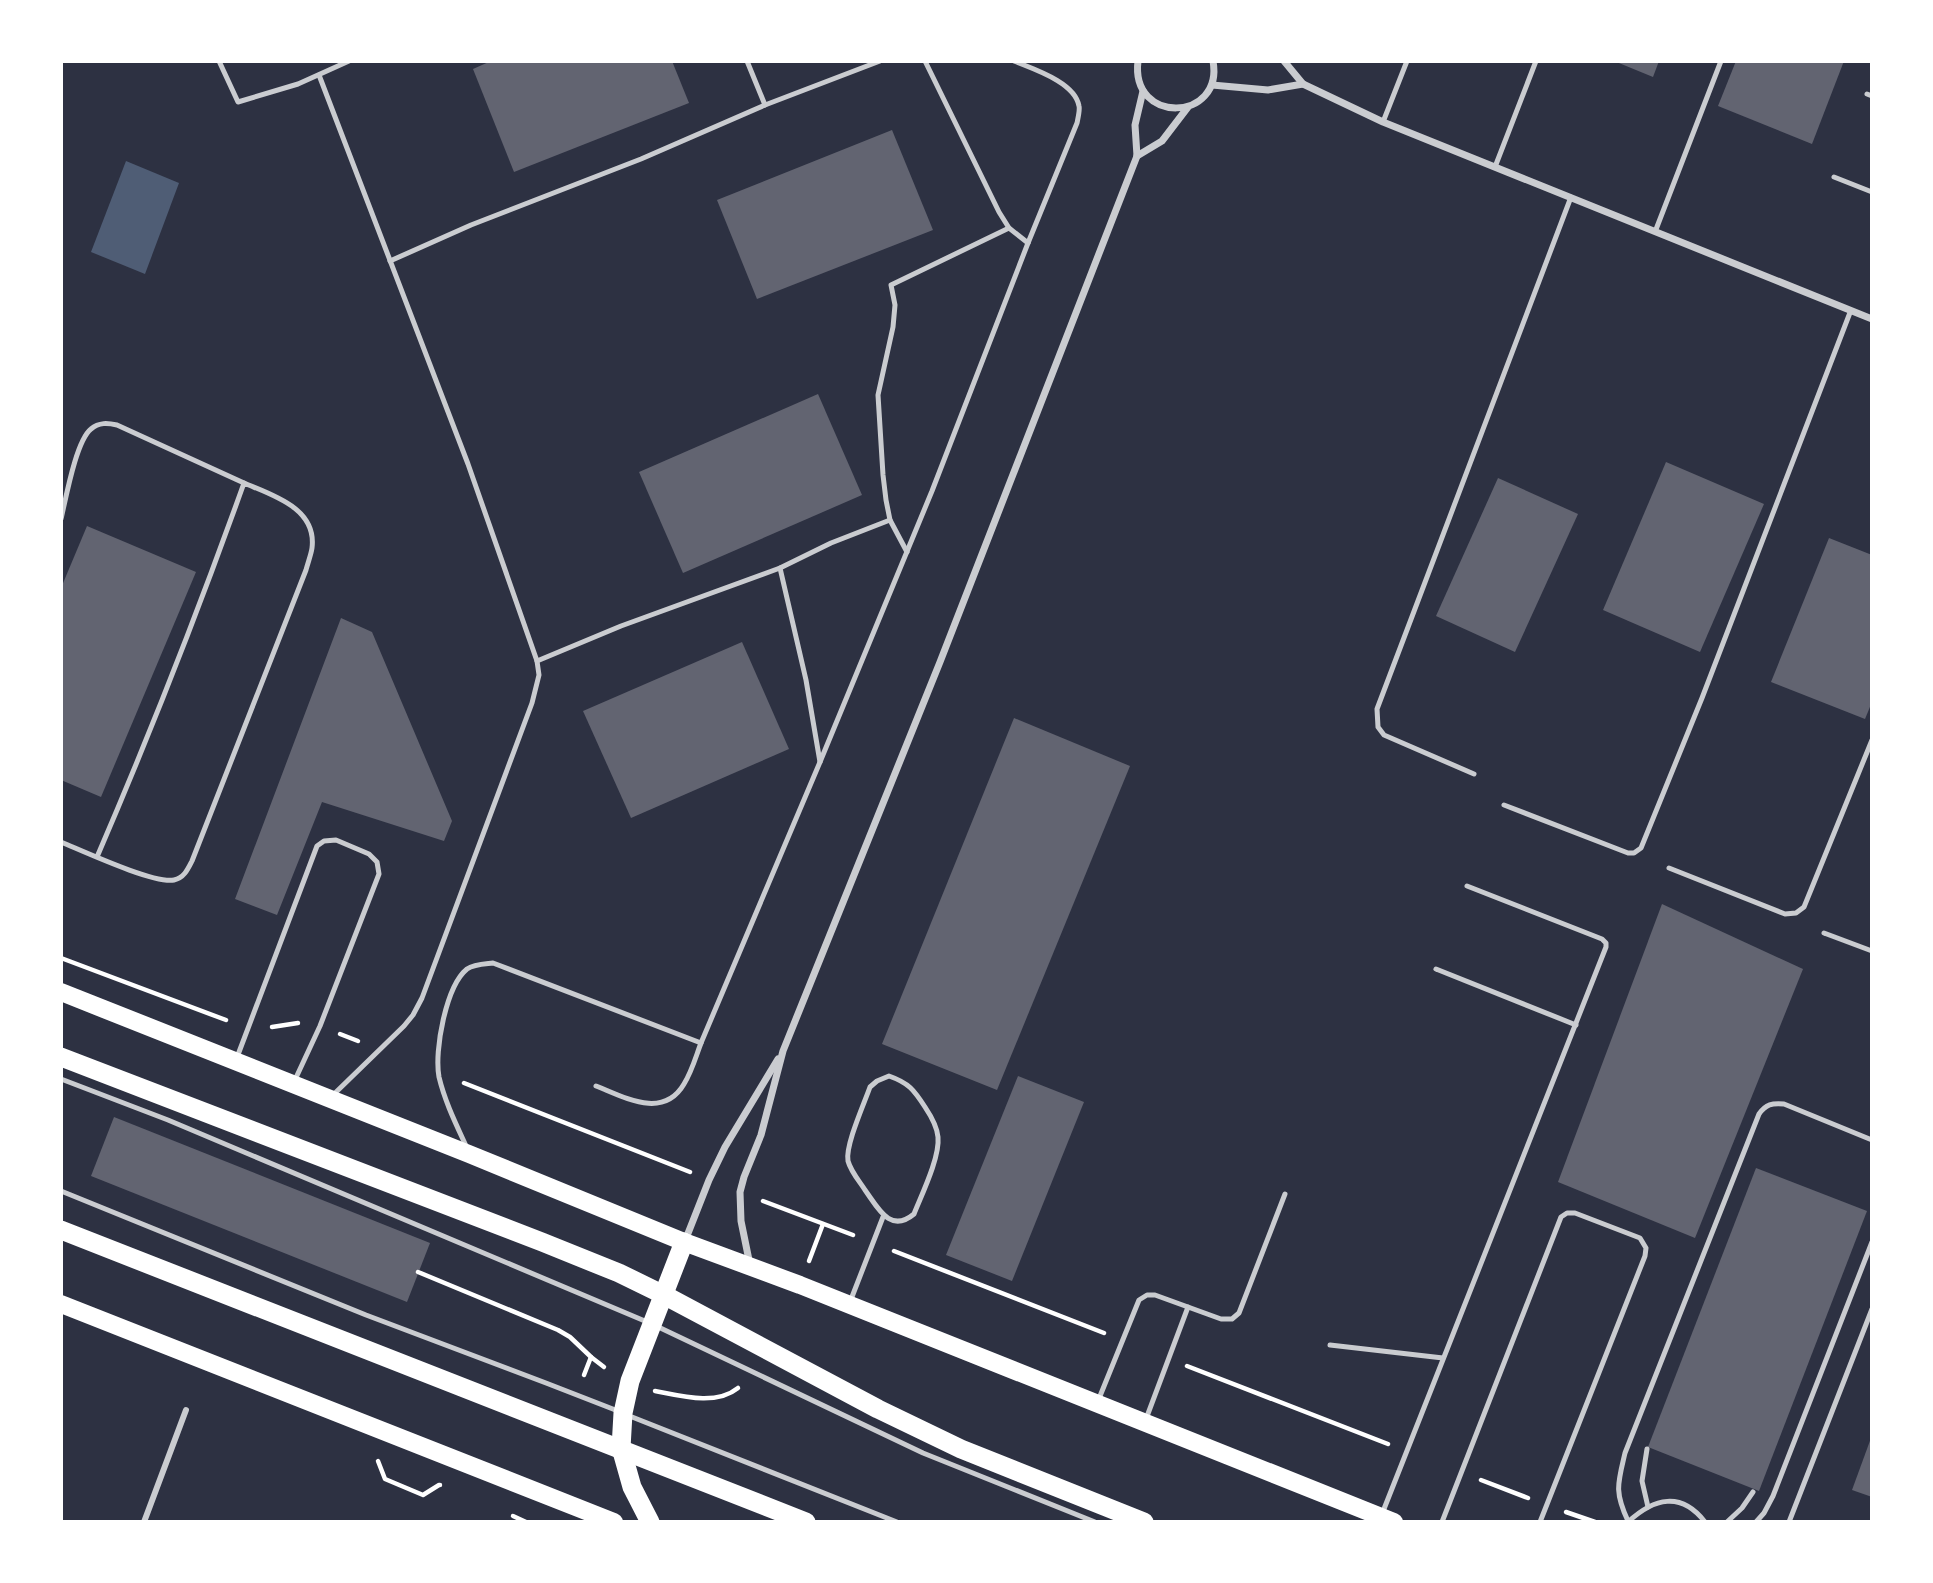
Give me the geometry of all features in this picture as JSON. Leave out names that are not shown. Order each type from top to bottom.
[{"type":"highway","points":[[61,1057],[619,1273],[878,1409],[961,1449],[1144,1522]]},
{"type":"highway","points":[[61,1230],[806,1522]]},
{"type":"highway","points":[[650,1522],[632,1487],[621,1448],[623,1413],[630,1381],[684,1242]]},
{"type":"main road","points":[[61,992],[684,1242],[1388,1519]]},
{"type":"main road","points":[[61,1304],[614,1522]]},
{"type":"street","points":[[1137,62],[1138,82],[1149,99],[1178,109],[1198,102],[1206,94],[1212,85],[1213,61]]},
{"type":"street","points":[[1284,61],[1303,84],[1383,122],[1872,319]]},
{"type":"street","points":[[1212,85],[1268,90],[1303,84]]},
{"type":"street","points":[[750,1266],[741,1221],[740,1192],[761,1135],[783,1051],[940,662],[1137,156],[1135,125],[1143,91]]},
{"type":"street","points":[[1137,156],[1162,141],[1188,107]]},
{"type":"street","points":[[684,1242],[709,1180],[738,1124],[783,1051]]},
{"type":"street","points":[[144,1522],[186,1410]]},
{"type":"lane","points":[[219,61],[238,102],[298,84],[349,61]]},
{"type":"lane","points":[[747,61],[765,104]]},
{"type":"lane","points":[[390,261],[471,225],[641,159],[765,104],[880,61]]},
{"type":"lane","points":[[925,61],[999,212],[1009,228],[1028,243]]},
{"type":"lane","points":[[596,1086],[639,1103],[651,1104],[674,1096],[685,1082],[932,491],[1077,123],[1079,105],[1073,93],[1060,82],[1014,61]]},
{"type":"lane","points":[[1383,122],[1407,61]]},
{"type":"lane","points":[[1495,167],[1536,61]]},
{"type":"lane","points":[[1655,232],[1721,61]]},
{"type":"lane","points":[[319,75],[468,464],[537,661],[539,675],[422,998],[404,1026],[329,1099]]},
{"type":"lane","points":[[1834,177],[1872,192]]},
{"type":"lane","points":[[1474,774],[1384,735],[1378,727],[1377,709],[1571,198]]},
{"type":"lane","points":[[906,552],[890,520],[883,475],[878,395],[893,327],[895,305],[891,285],[1009,228]]},
{"type":"lane","points":[[1504,805],[1628,853],[1634,853],[1641,848],[1702,698],[1851,310]]},
{"type":"lane","points":[[61,519],[81,442],[90,429],[102,423],[117,425],[282,499],[301,512],[310,531],[312,545],[306,570],[186,873],[175,880],[158,879],[61,842]]},
{"type":"lane","points":[[97,857],[129,783],[244,483]]},
{"type":"lane","points":[[537,661],[621,626],[780,568],[831,543],[890,520]]},
{"type":"lane","points":[[780,568],[806,680],[820,762]]},
{"type":"lane","points":[[1670,868],[1785,914],[1796,913],[1804,907],[1872,740]]},
{"type":"lane","points":[[235,1061],[317,846],[324,841],[335,840],[369,854],[377,862],[379,874],[320,1026],[293,1085]]},
{"type":"lane","points":[[1388,1519],[1407,1451],[1606,947],[1606,943],[1466,886]]},
{"type":"lane","points":[[1824,933],[1872,951]]},
{"type":"lane","points":[[470,1154],[446,1102],[438,1073],[438,1041],[446,1011],[458,979],[468,968],[493,963],[701,1043]]},
{"type":"lane","points":[[1436,968],[1576,1025]]},
{"type":"lane","points":[[889,1076],[903,1081],[915,1091],[934,1122],[938,1136],[937,1152],[914,1214],[907,1220],[897,1222],[883,1217],[848,1161],[850,1145],[870,1087],[889,1076]]},
{"type":"lane","points":[[61,1079],[168,1120],[652,1324],[923,1453],[1096,1522]]},
{"type":"lane","points":[[1705,1522],[1687,1504],[1672,1500],[1648,1507],[1628,1521],[1620,1504],[1618,1490],[1625,1453],[1759,1114],[1765,1106],[1773,1103],[1784,1104],[1872,1140]]},
{"type":"lane","points":[[61,1191],[366,1315],[547,1383],[897,1522]]},
{"type":"lane","points":[[1097,1404],[1139,1300],[1147,1295],[1156,1295],[1221,1319],[1232,1319],[1239,1313],[1285,1194]]},
{"type":"lane","points":[[1442,1522],[1561,1217],[1567,1213],[1575,1213],[1640,1238],[1646,1248],[1646,1256],[1540,1522]]},
{"type":"lane","points":[[849,1305],[883,1217]]},
{"type":"lane","points":[[1756,1522],[1773,1496],[1872,1242]]},
{"type":"lane","points":[[1145,1422],[1188,1307]]},
{"type":"lane","points":[[1788,1522],[1872,1309]]},
{"type":"lane","points":[[1330,1345],[1443,1358]]},
{"type":"lane","points":[[1647,1450],[1643,1481],[1648,1507]]},
{"type":"lane","points":[[1727,1522],[1754,1492]]},
{"type":"path","points":[[61,958],[248,1028],[308,1023],[379,1049]]},
{"type":"path","points":[[438,1073],[709,1180]]},
{"type":"path","points":[[740,1192],[1122,1340]]},
{"type":"path","points":[[809,1261],[823,1224]]},
{"type":"path","points":[[418,1272],[558,1330],[611,1372]]},
{"type":"path","points":[[581,1383],[591,1357]]},
{"type":"path","points":[[1169,1359],[1407,1451]]},
{"type":"path","points":[[654,1391],[702,1398],[730,1395],[741,1385]]},
{"type":"path","points":[[368,1456],[380,1461],[385,1479],[424,1495],[439,1485],[451,1490]]},
{"type":"path","points":[[1462,1472],[1595,1522]]},
{"type":"path","points":[[501,1511],[526,1522]]},
{"type":"water","points":[[126,161],[179,183],[145,274],[91,252]]},
{"type":"building","points":[[491,61],[672,61],[689,103],[514,172],[473,69]]},
{"type":"building","points":[[1614,61],[1659,61],[1653,77]]},
{"type":"building","points":[[1736,61],[1844,61],[1812,144],[1718,106]]},
{"type":"building","points":[[892,130],[933,230],[757,299],[717,200]]},
{"type":"building","points":[[818,394],[862,495],[683,573],[639,472]]},
{"type":"building","points":[[1666,462],[1764,504],[1700,652],[1603,610]]},
{"type":"building","points":[[1498,478],[1578,514],[1515,652],[1436,616]]},
{"type":"building","points":[[87,526],[196,572],[101,797],[61,780],[61,588]]},
{"type":"building","points":[[1829,538],[1872,555],[1872,702],[1865,719],[1771,682]]},
{"type":"building","points":[[341,618],[372,632],[452,821],[444,841],[322,802],[277,915],[235,899]]},
{"type":"building","points":[[742,642],[789,749],[631,818],[583,711]]},
{"type":"building","points":[[1014,718],[1130,766],[997,1090],[882,1044]]},
{"type":"building","points":[[1662,904],[1803,969],[1695,1238],[1558,1182]]},
{"type":"building","points":[[1018,1076],[1084,1102],[1012,1281],[946,1255]]},
{"type":"building","points":[[114,1117],[430,1243],[407,1302],[91,1176]]},
{"type":"building","points":[[1756,1168],[1867,1211],[1759,1491],[1648,1447]]},
{"type":"building","points":[[1872,1438],[1872,1497],[1852,1490]]}]
